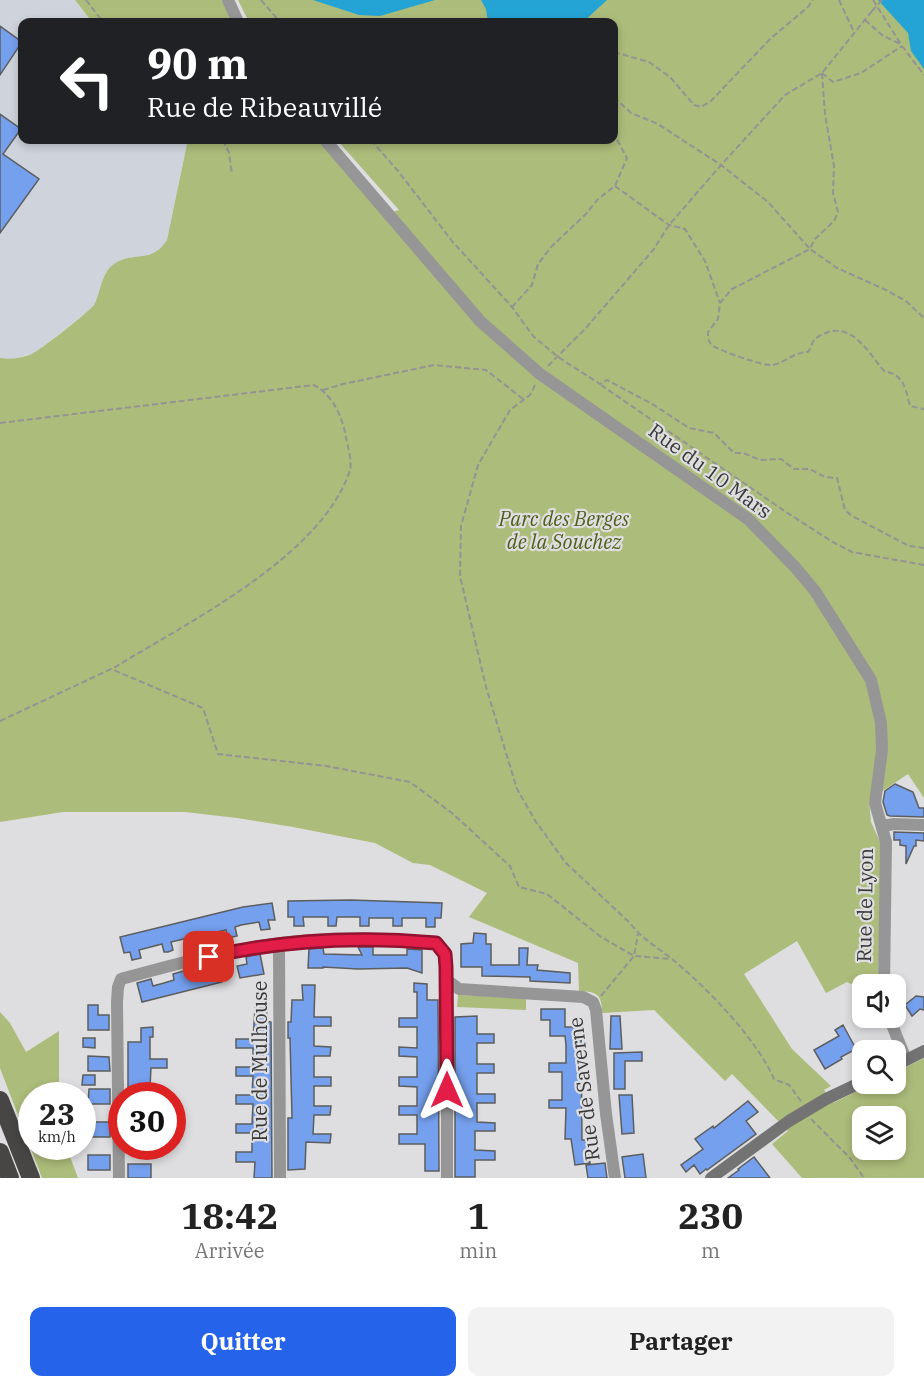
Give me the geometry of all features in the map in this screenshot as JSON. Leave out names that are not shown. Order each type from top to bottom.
[{"type":"highway","points":[[0,1100],[31,1178]]},
{"type":"highway","points":[[0,1152],[10,1178]]},
{"type":"street","points":[[228,0],[236,18]]},
{"type":"street","name":"Rue du 10 Mars","points":[[329,144],[480,321],[540,374],[748,519],[815,591],[863,667],[874,690],[881,723],[882,750],[875,803],[877,816],[883,826]]},
{"type":"street","points":[[883,826],[924,825]]},
{"type":"street","name":"Rue de Lyon","points":[[883,826],[886,842],[884,974]]},
{"type":"street","points":[[119,1178],[118,987],[122,979],[232,952],[314,939],[436,943],[445,954],[447,1178]]},
{"type":"street","name":"Rue de Mulhouse","points":[[279,943],[280,1178]]},
{"type":"street","name":"Rue de Saverne","points":[[447,980],[459,989],[583,997],[593,1002],[596,1010],[615,1178]]},
{"type":"street","points":[[906,1060],[924,1051]]},
{"type":"street","points":[[711,1178],[801,1114],[852,1087]]},
{"type":"path","points":[[86,0],[100,18]]},
{"type":"path","points":[[261,0],[277,18]]},
{"type":"path","points":[[618,53],[649,62],[670,77],[694,105],[701,106],[711,101],[770,39],[808,7],[813,0]]},
{"type":"path","points":[[839,0],[854,32]]},
{"type":"path","points":[[873,0],[902,46],[924,75]]},
{"type":"path","points":[[864,1178],[850,1158],[815,1125],[809,1116],[805,1119],[798,1108],[804,1105],[789,1085],[774,1079],[767,1063],[735,1023],[693,979],[638,934],[630,923],[566,863],[536,822],[517,789],[486,687],[460,576],[461,526],[468,497],[478,465],[510,410],[530,395],[540,374],[585,329],[654,249],[669,225],[721,165],[785,95],[822,73],[882,0]]},
{"type":"path","points":[[865,20],[882,35],[902,46]]},
{"type":"path","points":[[822,73],[833,82],[861,73],[902,46]]},
{"type":"path","points":[[720,303],[732,289],[810,249],[814,240],[834,221],[838,212],[833,193],[834,166],[825,114],[822,73]]},
{"type":"path","points":[[618,101],[631,113],[658,124],[721,165],[768,202],[810,249],[837,268],[906,301],[924,318]]},
{"type":"path","points":[[512,308],[532,285],[538,264],[552,246],[586,214],[598,199],[615,186],[627,158],[618,142]]},
{"type":"path","points":[[225,144],[229,153],[232,174]]},
{"type":"path","points":[[374,144],[533,336],[558,357],[831,541],[852,552],[924,565]]},
{"type":"path","points":[[615,186],[669,225],[686,229],[708,268],[720,303],[718,319],[708,332],[710,344],[715,348],[759,364],[773,366],[800,352],[808,352],[815,339],[822,334],[843,331],[862,342],[884,371],[894,373],[900,378],[910,406],[924,409]]},
{"type":"path","points":[[323,390],[434,365],[486,370],[523,399]]},
{"type":"path","points":[[600,384],[607,380],[654,405],[689,429],[714,433],[734,453],[743,453],[760,460],[781,459],[794,469],[810,469],[825,477],[837,478],[845,510],[852,516],[909,546],[924,549]]},
{"type":"path","points":[[0,423],[314,385],[323,390],[333,403],[345,428],[351,468],[332,507],[293,551],[183,628],[111,669],[0,721]]},
{"type":"path","points":[[111,669],[203,708],[218,754],[326,766],[410,782],[452,813],[510,866],[519,887],[547,894],[601,937],[634,956],[671,959]]},
{"type":"path","points":[[593,1002],[604,994],[634,956],[638,934]]},
{"type":"shaded area","points":[[0,0],[75,0],[89,18],[18,18],[18,144],[187,144],[167,240],[160,251],[149,256],[130,257],[103,278],[99,295],[92,308],[34,353],[10,360],[0,358]]},
{"type":"green space","points":[[75,0],[222,0],[232,18],[89,18]]},
{"type":"green space","name":"Parc des Berges de la Souchez","points":[[238,0],[924,0],[924,798],[908,774],[869,800],[871,822],[881,844],[878,974],[852,974],[852,984],[847,982],[826,993],[797,941],[744,974],[792,1049],[831,1086],[824,1090],[833,1103],[852,1094],[906,1094],[906,1067],[924,1058],[924,1178],[802,1178],[772,1144],[788,1131],[732,1074],[725,1081],[654,1010],[602,1013],[601,1001],[597,995],[579,991],[578,963],[469,917],[487,893],[430,865],[413,863],[375,843],[293,827],[185,812],[63,812],[0,822],[0,358],[20,358],[37,351],[94,305],[106,272],[114,264],[129,258],[149,255],[161,248],[167,240],[187,144],[324,144],[386,214],[399,210],[341,144],[618,144],[618,18],[247,18]]},
{"type":"green space","points":[[458,995],[526,998],[526,1010],[457,1007]]},
{"type":"green space","points":[[0,1012],[10,1023],[26,1052],[59,1031],[59,1082],[18,1082],[18,1115],[0,1068]]},
{"type":"green space","points":[[35,1160],[71,1160],[78,1178],[42,1178]]},
{"type":"water","points":[[313,0],[435,0],[380,16],[359,15]]},
{"type":"water","points":[[481,0],[607,0],[587,18],[487,18]]},
{"type":"water","points":[[878,0],[924,0],[924,69],[911,51],[908,33]]},
{"type":"building","points":[[0,26],[18,39],[18,48],[0,75]]},
{"type":"building","points":[[0,114],[18,127],[18,133],[3,154],[39,179],[0,233]]},
{"type":"building","points":[[895,784],[913,792],[919,808],[924,808],[924,817],[887,815],[883,802],[885,791]]},
{"type":"building","points":[[894,832],[924,833],[924,841],[916,840],[916,846],[906,864],[906,846],[900,845],[900,840],[894,840]]},
{"type":"building","points":[[350,900],[442,903],[441,918],[435,918],[435,927],[426,927],[426,918],[402,918],[402,926],[393,926],[393,918],[369,918],[369,926],[360,926],[360,917],[337,917],[336,926],[328,926],[328,917],[303,917],[304,926],[294,926],[294,917],[288,917],[288,901]]},
{"type":"building","points":[[272,903],[275,920],[268,920],[270,929],[261,930],[259,922],[235,927],[237,936],[228,938],[226,930],[203,935],[205,943],[196,945],[194,937],[171,942],[173,950],[168,952],[164,952],[162,944],[139,950],[141,958],[132,960],[130,952],[124,953],[120,937],[243,907]]},
{"type":"building","points":[[474,933],[486,934],[486,944],[491,944],[491,965],[519,965],[519,948],[528,948],[527,965],[538,965],[537,970],[570,973],[570,983],[530,981],[530,977],[482,976],[482,967],[461,967],[461,944],[473,943]]},
{"type":"building","points":[[358,947],[373,947],[373,955],[407,955],[407,949],[422,950],[422,973],[407,968],[308,968],[309,949],[323,948],[324,954],[362,955]]},
{"type":"building","points":[[260,954],[264,974],[240,978],[237,966],[247,964],[246,957]]},
{"type":"building","points":[[225,961],[228,975],[221,977],[222,982],[142,1002],[137,983],[151,979],[153,986],[174,980],[173,974],[187,970],[188,977],[212,971],[211,964]]},
{"type":"building","points":[[414,983],[427,984],[427,1000],[438,1000],[439,1171],[425,1171],[425,1144],[399,1144],[399,1134],[417,1134],[417,1115],[399,1115],[399,1106],[417,1106],[417,1087],[399,1086],[399,1077],[417,1077],[417,1057],[399,1056],[399,1047],[417,1048],[417,1027],[399,1027],[399,1018],[417,1018],[417,992],[414,992]]},
{"type":"building","points":[[302,985],[315,985],[314,1017],[331,1017],[331,1026],[314,1026],[314,1046],[331,1047],[330,1056],[314,1056],[314,1077],[331,1077],[331,1086],[314,1086],[314,1106],[331,1106],[330,1115],[314,1115],[313,1134],[331,1134],[330,1143],[306,1142],[305,1169],[288,1170],[288,1118],[292,1118],[288,1022],[291,1022],[292,1000],[303,1000]]},
{"type":"building","points":[[916,996],[924,997],[924,1010],[920,1009],[912,1016],[906,1004]]},
{"type":"building","points":[[88,1005],[98,1005],[98,1015],[109,1015],[109,1030],[88,1030]]},
{"type":"building","points":[[255,1008],[267,1008],[266,1021],[271,1022],[272,1178],[254,1178],[255,1162],[236,1162],[236,1152],[252,1152],[252,1133],[236,1133],[236,1124],[252,1124],[253,1104],[236,1104],[236,1095],[252,1095],[253,1076],[236,1076],[236,1067],[253,1067],[253,1048],[236,1048],[236,1039],[253,1039]]},
{"type":"building","points":[[541,1009],[565,1009],[565,1027],[581,1027],[582,1140],[586,1140],[590,1163],[575,1165],[571,1139],[565,1139],[566,1108],[549,1108],[549,1100],[562,1100],[562,1072],[549,1072],[549,1063],[566,1063],[566,1045],[565,1036],[550,1036],[550,1020],[541,1020]]},
{"type":"building","points":[[477,1016],[477,1034],[494,1034],[494,1043],[477,1043],[477,1064],[494,1064],[494,1073],[477,1073],[477,1094],[495,1094],[495,1103],[477,1103],[477,1122],[495,1123],[495,1131],[475,1131],[475,1150],[495,1151],[495,1160],[475,1160],[475,1177],[455,1177],[455,1017]]},
{"type":"building","points":[[611,1016],[620,1016],[622,1049],[610,1049]]},
{"type":"building","points":[[843,1025],[852,1042],[852,1051],[825,1069],[814,1050],[839,1036],[835,1030]]},
{"type":"building","points":[[153,1027],[153,1037],[150,1037],[150,1059],[167,1059],[167,1068],[151,1068],[150,1082],[128,1082],[128,1042],[141,1042],[141,1028]]},
{"type":"building","points":[[83,1038],[95,1038],[95,1048],[83,1047]]},
{"type":"building","points":[[642,1052],[642,1061],[625,1061],[625,1089],[614,1089],[614,1053]]},
{"type":"building","points":[[88,1056],[109,1057],[110,1071],[88,1071]]},
{"type":"building","points":[[83,1075],[95,1075],[95,1082],[82,1082]]},
{"type":"building","points":[[96,1089],[108,1089],[108,1104],[96,1104]]},
{"type":"building","points":[[619,1095],[632,1095],[634,1133],[622,1134]]},
{"type":"building","points":[[748,1101],[758,1112],[746,1121],[756,1134],[700,1174],[694,1165],[686,1172],[681,1165],[703,1149],[695,1139],[713,1126],[714,1128]]},
{"type":"building","points":[[96,1122],[108,1122],[108,1137],[96,1137]]},
{"type":"building","points":[[643,1154],[646,1178],[625,1178],[622,1157]]},
{"type":"building","points":[[96,1155],[108,1155],[110,1170],[88,1170],[88,1160],[96,1160]]},
{"type":"building","points":[[754,1157],[770,1178],[728,1178],[738,1169]]},
{"type":"building","points":[[605,1163],[607,1178],[588,1178],[586,1165]]},
{"type":"building","points":[[128,1164],[151,1164],[151,1178],[128,1178]]},
{"type":"route","points":[[209,957],[279,943],[314,939],[436,943],[445,954],[447,980],[447,1090]]}]
